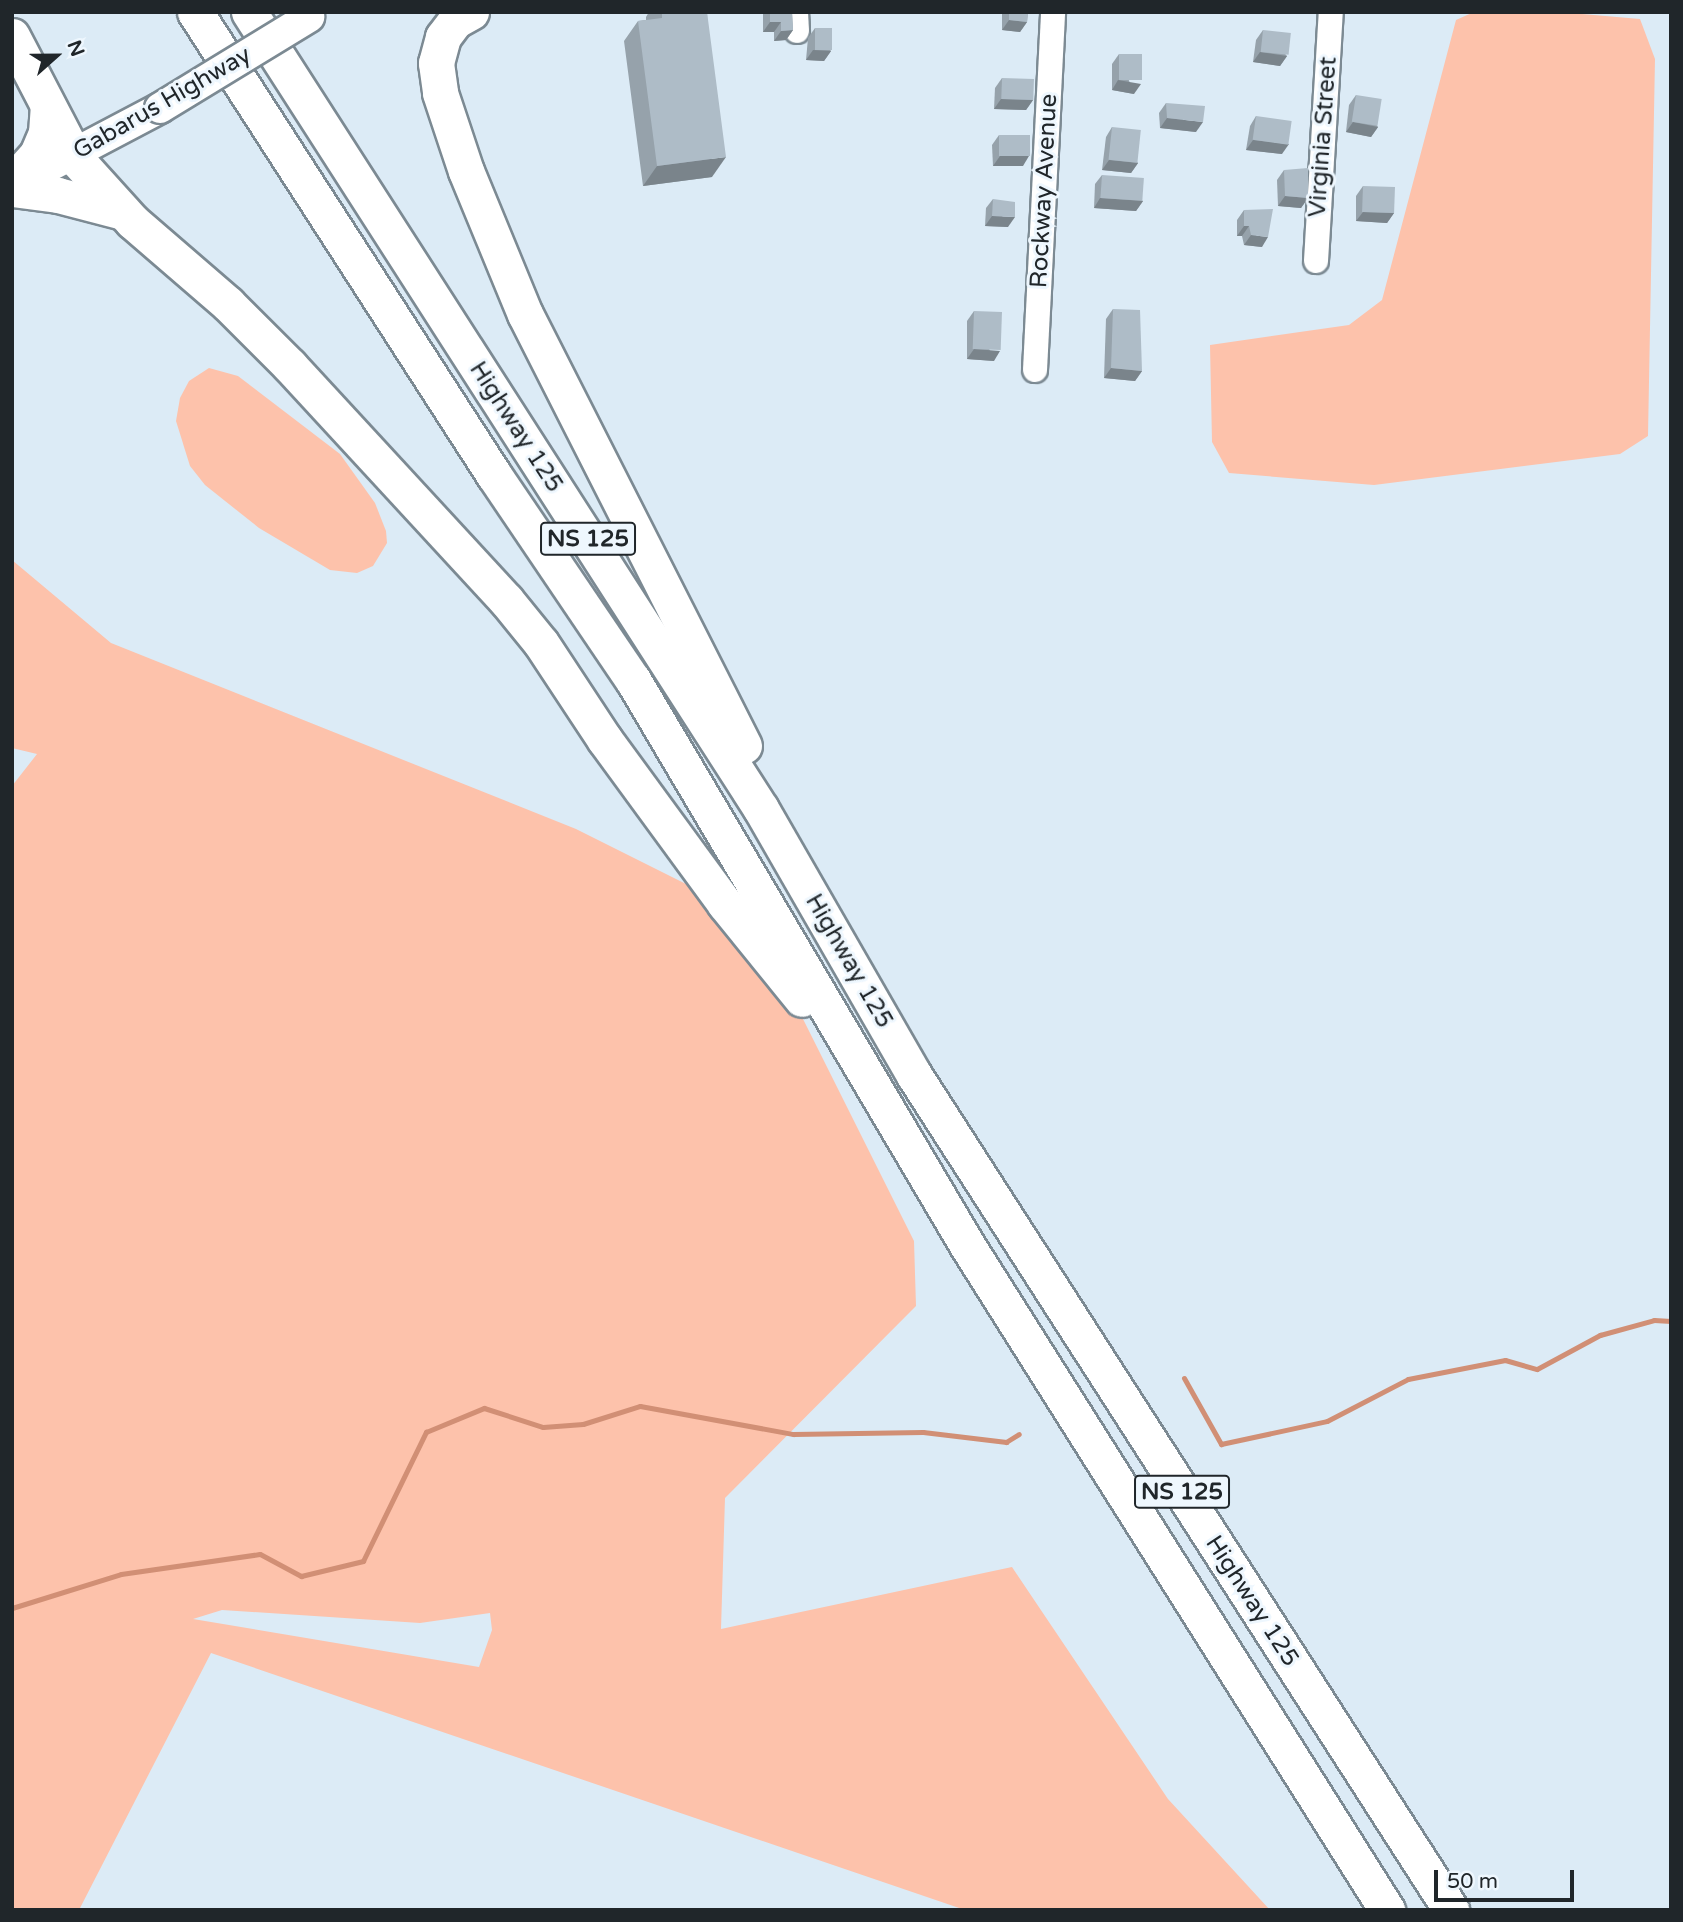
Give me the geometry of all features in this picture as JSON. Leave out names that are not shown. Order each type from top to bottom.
[{"type":"highway","name":"Highway 125","points":[[195,12],[494,475],[633,680],[967,1245],[1387,1910]]},
{"type":"highway","name":"Highway 125","points":[[249,12],[761,809],[914,1075],[1451,1910]]},
{"type":"highway","points":[[471,12],[455,22],[443,37],[437,51],[437,78],[502,263],[914,1075]]},
{"type":"highway","points":[[12,36],[73,154],[123,212],[290,366],[506,600],[541,643],[605,740],[725,904],[879,1094]]},
{"type":"highway","points":[[48,107],[46,133],[37,154],[12,186],[123,212]]},
{"type":"highway","points":[[1340,1835],[1375,1910]]},
{"type":"main road","name":"Gabarus Highway","points":[[12,186],[160,108],[314,14]]},
{"type":"street","name":"Rockway Avenue","points":[[1035,370],[1053,12]]},
{"type":"street","name":"Virginia Street","points":[[1316,261],[1331,12]]},
{"type":"shaded area","points":[[1474,12],[1559,12],[1640,19],[1655,59],[1648,436],[1620,454],[1374,485],[1229,473],[1212,442],[1210,345],[1349,325],[1382,300],[1456,20]]},
{"type":"shaded area","points":[[209,368],[238,376],[340,454],[375,503],[386,531],[387,543],[373,566],[357,573],[330,570],[259,528],[205,485],[190,466],[176,421],[180,398],[189,381]]},
{"type":"shaded area","points":[[12,560],[111,643],[576,829],[752,917],[914,1241],[916,1306],[725,1498],[721,1629],[1012,1567],[1168,1799],[1270,1910],[965,1910],[211,1653],[79,1910],[12,1910],[12,786],[37,754],[12,748]],"holes":[[[222,1610],[420,1623],[490,1613],[492,1630],[479,1667],[193,1619]]]},
{"type":"building","points":[[662,12],[707,12],[726,157],[657,166],[638,21],[662,18]]},
{"type":"building","points":[[770,12],[792,12],[793,30],[781,31],[781,22],[770,22]]},
{"type":"building","points":[[1009,12],[1028,12],[1027,22],[1009,20]]},
{"type":"building","points":[[815,28],[832,28],[832,50],[815,50]]},
{"type":"building","points":[[1263,30],[1291,33],[1289,55],[1261,52]]},
{"type":"building","points":[[1119,54],[1142,54],[1142,80],[1119,80]]},
{"type":"building","points":[[1002,78],[1034,79],[1033,100],[1001,99]]},
{"type":"building","points":[[1356,95],[1382,99],[1377,126],[1352,122]]},
{"type":"building","points":[[1166,103],[1205,106],[1203,122],[1167,118]]},
{"type":"building","points":[[1256,116],[1292,121],[1288,145],[1253,140]]},
{"type":"building","points":[[1112,127],[1141,130],[1137,163],[1109,160]]},
{"type":"building","points":[[999,135],[1030,135],[1030,156],[999,156]]},
{"type":"building","points":[[1308,168],[1308,198],[1285,196],[1284,170]]},
{"type":"building","points":[[1102,175],[1144,178],[1142,201],[1100,198]]},
{"type":"building","points":[[1363,186],[1395,187],[1394,213],[1362,212]]},
{"type":"building","points":[[993,199],[1015,202],[1015,217],[992,216]]},
{"type":"building","points":[[1273,209],[1268,237],[1251,235],[1249,226],[1244,226],[1244,210]]},
{"type":"building","points":[[1113,309],[1140,310],[1142,371],[1111,368]]},
{"type":"building","points":[[974,311],[1002,312],[1001,350],[973,349]]},
{"type":"waterway","points":[[1184,1378],[1221,1444],[1327,1421],[1408,1379],[1505,1360],[1537,1369],[1600,1335],[1654,1320],[1671,1321]]},
{"type":"waterway","points":[[12,1608],[121,1574],[260,1554],[301,1576],[363,1561],[426,1432],[484,1408],[543,1427],[583,1424],[640,1406],[793,1434],[923,1432],[1006,1442],[1019,1434]]}]
